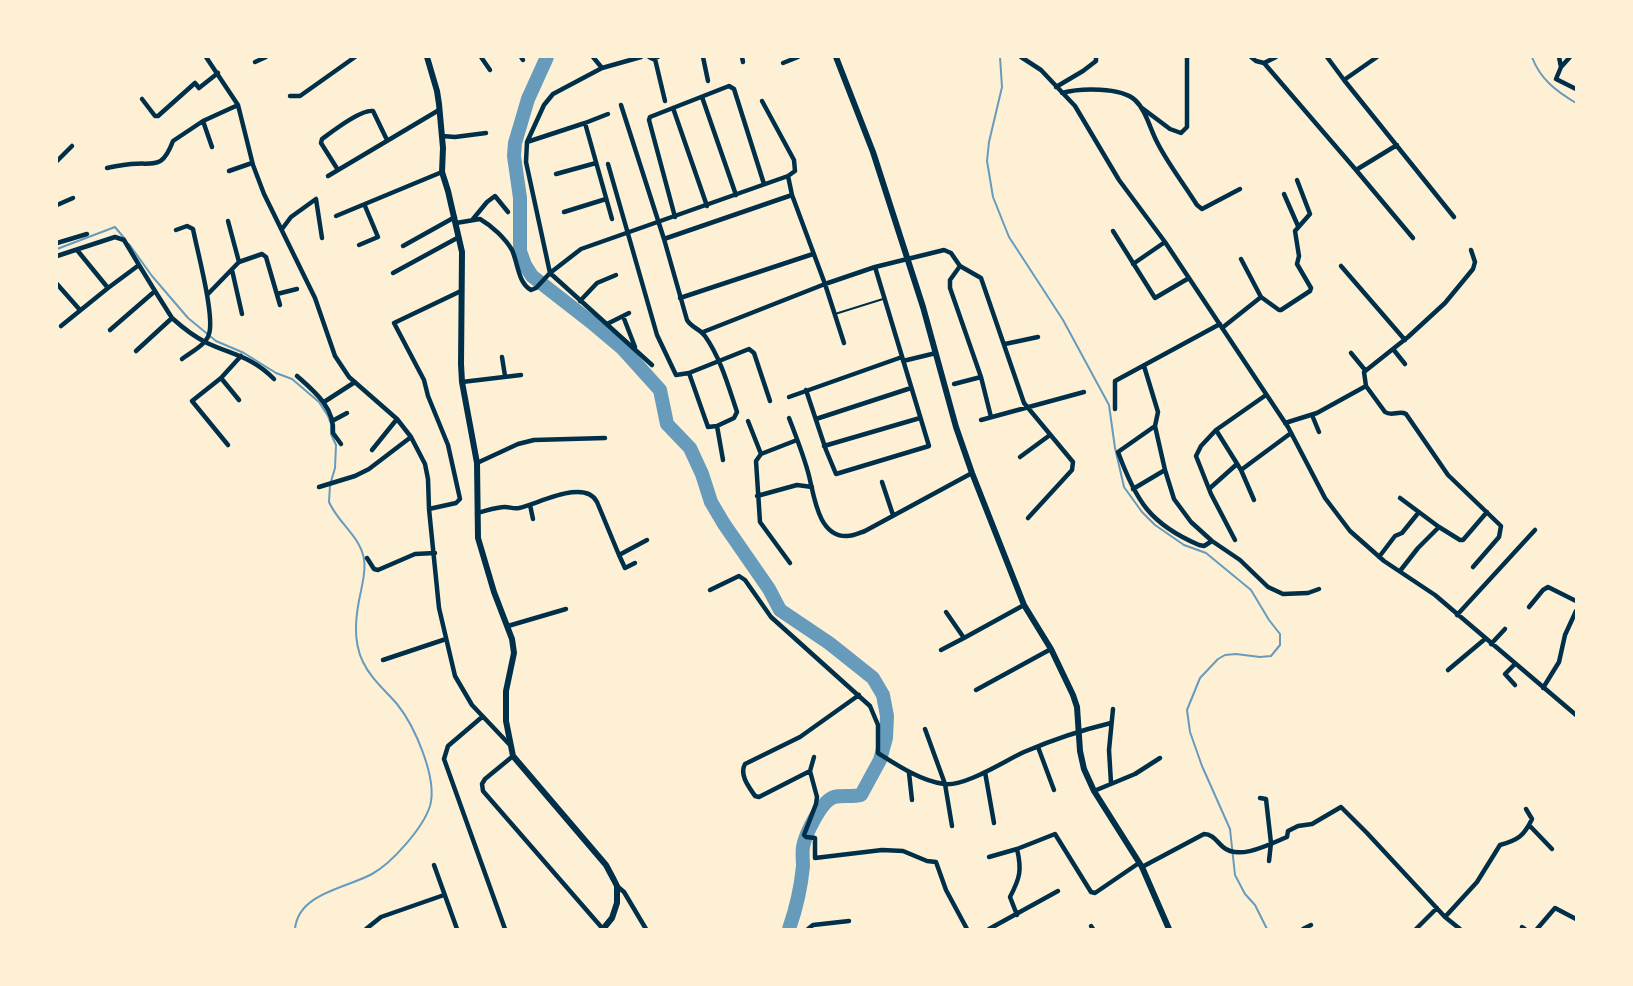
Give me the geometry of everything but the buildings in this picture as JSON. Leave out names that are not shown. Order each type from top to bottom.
[{"type":"street","points":[[206,57],[238,105],[252,163],[264,194],[315,298],[335,356],[343,370],[397,419],[411,437],[425,464],[439,608],[455,676],[464,693],[482,717],[509,744]]},
{"type":"street","points":[[255,62],[267,57]]},
{"type":"street","points":[[290,96],[300,96],[355,57]]},
{"type":"street","points":[[427,57],[437,91],[442,136],[442,173],[459,237],[463,267],[460,342],[462,382],[477,463],[478,538],[494,592],[508,626],[514,653],[506,691],[509,744],[513,756],[606,865],[617,886],[624,892],[646,929]]},
{"type":"street","points":[[481,57],[490,70]]},
{"type":"street","points":[[593,57],[602,68]]},
{"type":"street","points":[[641,57],[602,68],[553,94],[544,105],[527,142],[527,171],[550,273],[652,366]]},
{"type":"street","points":[[703,57],[708,81]]},
{"type":"street","points":[[783,63],[798,57]]},
{"type":"street","points":[[836,57],[873,152],[972,473],[1024,605],[1051,649],[1073,695],[1077,707],[1078,732],[1084,769],[1094,791],[1141,865],[1170,929]]},
{"type":"street","points":[[1022,57],[1041,70],[1075,106],[1119,180],[1165,242],[1285,423],[1315,480],[1338,517],[1379,557],[1435,596],[1576,715]]},
{"type":"street","points":[[1056,87],[1083,71],[1096,61],[1096,57]]},
{"type":"street","points":[[1062,93],[1101,90],[1129,96],[1170,129],[1181,133],[1187,126],[1187,57]]},
{"type":"street","points":[[1251,57],[1264,63],[1413,238]]},
{"type":"street","points":[[1264,63],[1276,57]]},
{"type":"street","points":[[1327,57],[1454,217]]},
{"type":"street","points":[[1344,80],[1377,57]]},
{"type":"street","points":[[1559,57],[1561,67]]},
{"type":"street","points":[[1570,57],[1561,67],[1556,79],[1576,89]]},
{"type":"street","points":[[654,58],[666,101]]},
{"type":"street","points":[[142,99],[155,116],[158,116],[195,83],[199,88],[218,73]]},
{"type":"street","points":[[675,217],[650,117],[729,86],[734,89],[764,184]]},
{"type":"street","points":[[702,97],[736,195]]},
{"type":"street","points":[[403,246],[455,220],[473,219],[486,222],[511,250],[527,288],[531,290],[536,288],[550,273],[581,249],[707,206],[788,176],[795,171],[794,160],[762,101]]},
{"type":"street","points":[[107,168],[158,163],[171,149],[173,141],[203,121],[238,105]]},
{"type":"street","points":[[621,105],[664,239],[680,298],[691,326],[703,332],[720,361],[737,412],[734,418],[717,426],[708,427],[689,373]]},
{"type":"street","points":[[1140,106],[1158,143],[1200,208],[1205,209],[1240,189]]},
{"type":"street","points":[[673,108],[707,206]]},
{"type":"street","points":[[338,170],[321,143],[322,139],[360,114],[368,110],[373,111],[387,140]]},
{"type":"street","points":[[328,176],[439,110]]},
{"type":"street","points":[[527,142],[608,114]]},
{"type":"street","points":[[203,121],[212,147]]},
{"type":"street","points":[[585,123],[612,219]]},
{"type":"street","points":[[442,136],[455,137],[486,133]]},
{"type":"street","points":[[1356,170],[1396,145]]},
{"type":"street","points":[[57,161],[72,146]]},
{"type":"street","points":[[229,171],[252,163]]},
{"type":"street","points":[[556,174],[596,163]]},
{"type":"street","points":[[608,164],[657,334],[676,375],[689,373],[749,349],[752,350],[770,401]]},
{"type":"street","points":[[442,173],[365,206],[338,217],[442,173]]},
{"type":"street","points":[[788,176],[792,195],[844,343]]},
{"type":"street","points":[[1241,259],[1261,297],[1281,310],[1310,291],[1311,288],[1297,264],[1299,256],[1295,231],[1309,218],[1310,211],[1297,180]]},
{"type":"street","points":[[1284,194],[1298,226]]},
{"type":"street","points":[[664,239],[792,195]]},
{"type":"street","points":[[473,219],[495,196],[508,212]]},
{"type":"street","points":[[57,205],[73,198]]},
{"type":"street","points":[[282,229],[291,218],[316,199],[322,238]]},
{"type":"street","points":[[564,212],[606,200]]},
{"type":"street","points":[[359,245],[378,237],[365,206]]},
{"type":"street","points":[[228,221],[239,262]]},
{"type":"street","points":[[176,230],[187,226],[193,229],[207,295],[210,326],[205,342],[182,359]]},
{"type":"street","points":[[1113,231],[1155,298],[1189,278]]},
{"type":"street","points":[[57,243],[87,234]]},
{"type":"street","points":[[57,256],[115,237],[124,240],[172,318],[189,333],[205,342],[255,362],[274,379]]},
{"type":"street","points":[[393,273],[459,237]]},
{"type":"street","points":[[1132,264],[1165,242]]},
{"type":"street","points":[[77,250],[108,288]]},
{"type":"street","points":[[703,332],[875,267],[944,250],[951,253],[960,266],[981,278],[1027,408],[1073,462],[1074,466],[1028,518]]},
{"type":"street","points":[[1365,370],[1405,340],[1445,303],[1473,269],[1475,262],[1471,250]]},
{"type":"street","points":[[207,295],[239,262],[262,254],[266,257],[280,305]]},
{"type":"street","points":[[680,298],[813,254]]},
{"type":"street","points":[[61,326],[139,265]]},
{"type":"street","points":[[960,266],[949,283],[950,288],[981,377],[991,417]]},
{"type":"street","points":[[1341,266],[1405,340]]},
{"type":"street","points":[[807,390],[824,446],[834,471],[838,474],[928,448],[875,267]]},
{"type":"street","points":[[232,270],[242,314]]},
{"type":"street","points":[[580,301],[597,283],[616,275]]},
{"type":"street","points":[[57,284],[80,310]]},
{"type":"street","points":[[277,294],[297,289]]},
{"type":"street","points":[[110,330],[155,291]]},
{"type":"street","points":[[429,509],[456,503],[460,499],[448,445],[416,363],[394,323],[461,291]]},
{"type":"street","points":[[1114,409],[1113,382],[1221,326],[1261,297]]},
{"type":"street","points":[[607,324],[629,313]]},
{"type":"street","points":[[622,316],[635,349]]},
{"type":"street","points":[[136,351],[172,318]]},
{"type":"street","points":[[1005,344],[1038,337]]},
{"type":"street","points":[[1394,349],[1406,364]]},
{"type":"street","points":[[789,397],[902,359],[936,353]]},
{"type":"street","points":[[1351,353],[1365,370],[1366,386],[1386,413],[1406,414],[1448,476],[1501,526],[1499,537],[1473,567]]},
{"type":"street","points":[[228,445],[192,401],[221,378],[241,356]]},
{"type":"street","points":[[502,357],[505,376]]},
{"type":"street","points":[[1144,366],[1158,412],[1155,426],[1165,470],[1174,499],[1191,522],[1212,541],[1240,560],[1268,586],[1283,594],[1308,593],[1319,589]]},
{"type":"street","points":[[462,382],[521,375]]},
{"type":"street","points":[[297,376],[324,402],[334,420],[333,433],[341,444]]},
{"type":"street","points":[[954,384],[981,377]]},
{"type":"street","points":[[221,378],[239,400]]},
{"type":"street","points":[[324,402],[355,382]]},
{"type":"street","points":[[1285,423],[1312,415],[1366,386]]},
{"type":"street","points":[[816,419],[911,388]]},
{"type":"street","points":[[981,420],[1084,392]]},
{"type":"street","points":[[1235,540],[1221,516],[1196,453],[1216,430],[1266,395]]},
{"type":"street","points":[[334,420],[347,414]]},
{"type":"street","points":[[1312,415],[1319,432]]},
{"type":"street","points":[[789,418],[819,515],[824,524],[841,536],[865,531],[972,473]]},
{"type":"street","points":[[824,446],[920,418]]},
{"type":"street","points":[[372,450],[397,419]]},
{"type":"street","points":[[748,421],[761,454]]},
{"type":"street","points":[[717,426],[723,460]]},
{"type":"street","points":[[1155,426],[1118,452],[1134,489],[1143,506],[1170,530],[1199,545],[1203,546],[1212,541]]},
{"type":"street","points":[[1216,430],[1237,464],[1254,500]]},
{"type":"street","points":[[1240,470],[1291,433]]},
{"type":"street","points":[[1020,457],[1050,435]]},
{"type":"street","points":[[319,487],[369,469],[411,437]]},
{"type":"street","points":[[477,463],[518,444],[534,440],[605,438]]},
{"type":"street","points":[[790,563],[762,527],[757,496],[756,461],[761,454],[797,440]]},
{"type":"street","points":[[1209,489],[1237,464]]},
{"type":"street","points":[[1134,489],[1165,470]]},
{"type":"street","points":[[882,482],[893,515]]},
{"type":"street","points":[[757,496],[797,486],[812,487]]},
{"type":"street","points":[[477,513],[500,507],[517,509],[572,492],[588,493],[594,496],[625,568],[635,563]]},
{"type":"street","points":[[1400,498],[1460,540],[1463,540],[1487,512]]},
{"type":"street","points":[[530,505],[533,519]]},
{"type":"street","points":[[1379,557],[1395,536],[1402,533],[1419,512]]},
{"type":"street","points":[[1400,572],[1418,548],[1439,527]]},
{"type":"street","points":[[1457,615],[1535,530]]},
{"type":"street","points":[[619,555],[647,540]]},
{"type":"street","points":[[367,558],[374,569],[378,570],[412,555],[435,553]]},
{"type":"street","points":[[711,590],[739,576],[745,580],[771,617],[870,706],[878,725],[878,753],[909,772],[945,784],[963,781],[1038,747],[1111,723]]},
{"type":"street","points":[[1529,607],[1548,587],[1576,601]]},
{"type":"street","points":[[941,650],[1024,605]]},
{"type":"street","points":[[508,626],[566,609]]},
{"type":"street","points":[[1543,688],[1559,662],[1565,635],[1576,611]]},
{"type":"street","points":[[946,612],[964,638]]},
{"type":"street","points":[[1491,644],[1505,629]]},
{"type":"street","points":[[383,660],[446,639]]},
{"type":"street","points":[[1448,670],[1485,639]]},
{"type":"street","points":[[975,690],[1051,649]]},
{"type":"street","points":[[1514,664],[1505,674],[1515,685]]},
{"type":"street","points":[[810,771],[759,797],[755,796],[747,783],[742,767],[800,737],[859,695]]},
{"type":"street","points":[[1111,783],[1108,750],[1113,709]]},
{"type":"street","points":[[482,717],[448,746],[444,759],[505,929]]},
{"type":"street","points":[[925,729],[945,784],[952,826]]},
{"type":"street","points":[[1038,747],[1054,790]]},
{"type":"street","points":[[513,756],[485,779],[482,784],[483,791],[605,928],[612,918],[617,903],[617,886]]},
{"type":"street","points":[[814,757],[810,771],[817,797],[804,835],[815,838],[815,858],[882,850],[903,851],[927,861],[936,862],[946,890],[967,929]]},
{"type":"street","points":[[1094,791],[1135,774],[1160,758]]},
{"type":"street","points":[[909,772],[912,800]]},
{"type":"street","points":[[985,772],[994,823]]},
{"type":"street","points":[[1260,798],[1266,799],[1271,843],[1269,861]]},
{"type":"street","points":[[989,857],[1056,834],[1091,892],[1095,893],[1141,865],[1204,834],[1209,834],[1226,850],[1237,853],[1287,837],[1288,831],[1295,827],[1312,824],[1341,807],[1445,917],[1460,929]]},
{"type":"street","points":[[1445,917],[1477,882],[1500,845],[1515,841],[1528,825],[1532,819],[1526,810]]},
{"type":"street","points":[[1528,825],[1552,849]]},
{"type":"street","points":[[1017,849],[1020,872],[1017,887],[1010,897],[1017,915]]},
{"type":"street","points":[[434,865],[456,929]]},
{"type":"street","points":[[989,929],[1058,891]]},
{"type":"street","points":[[366,929],[381,917],[444,895]]},
{"type":"street","points":[[1416,929],[1437,908]]},
{"type":"street","points":[[1537,929],[1555,908],[1576,919]]},
{"type":"street","points":[[808,929],[813,926],[849,921]]},
{"type":"street","points":[[1304,929],[1311,924]]},
{"type":"lane","points":[[835,314],[884,299]]},
{"type":"waterway","points":[[547,57],[528,99],[515,143],[514,156],[520,198],[520,251],[525,265],[532,276],[623,349],[660,390],[667,424],[690,448],[711,502],[769,589],[780,610],[829,643],[873,678],[883,695],[887,716],[886,738],[880,760],[861,795],[834,797],[824,805],[814,819],[803,847],[801,882],[789,929]]},
{"type":"waterway","points":[[1000,57],[1002,87],[989,142],[987,161],[993,197],[1009,237],[1063,320],[1109,405],[1115,448],[1124,487],[1142,512],[1155,525],[1184,545],[1206,553],[1251,590],[1280,634],[1280,645],[1271,656],[1236,654],[1225,655],[1218,659],[1200,678],[1187,710],[1190,732],[1202,766],[1230,829],[1235,875],[1245,894],[1255,905],[1267,929]]},
{"type":"waterway","points":[[1532,57],[1539,72],[1550,84],[1576,103]]},
{"type":"waterway","points":[[57,249],[115,227],[125,239]]},
{"type":"waterway","points":[[129,244],[152,276],[188,318],[216,341],[292,379],[319,402],[328,416],[331,434],[336,445],[335,468],[330,485],[329,502],[354,536],[364,559],[365,567],[356,626],[357,645],[370,674],[404,713],[428,767],[432,794],[430,806],[421,824],[406,844],[389,862],[372,874],[314,899],[298,917],[295,929]]}]
